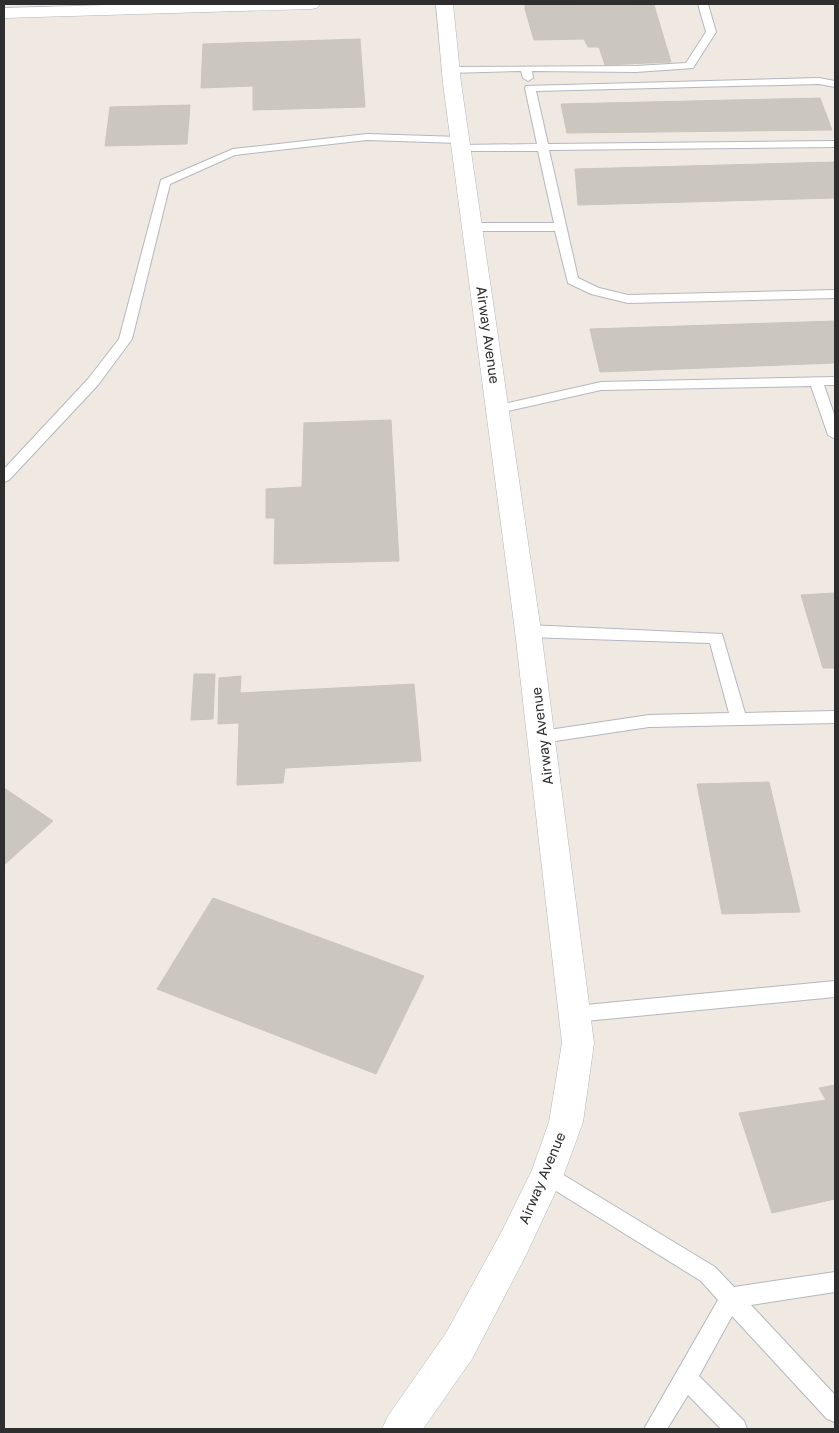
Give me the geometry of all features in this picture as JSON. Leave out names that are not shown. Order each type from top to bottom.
[{"type":"street","points":[[4,13],[311,4]]},
{"type":"street","name":"Airway Avenue","points":[[401,1429],[459,1346],[514,1243],[547,1174],[566,1122],[578,1043],[542,737],[499,409],[450,70],[444,4]]},
{"type":"lane","points":[[450,70],[526,68],[636,69],[688,66],[700,52],[710,32],[703,4]]},
{"type":"lane","points":[[526,68],[572,280],[595,291],[628,299],[835,294]]},
{"type":"lane","points":[[530,88],[819,81],[835,84]]},
{"type":"lane","points":[[4,477],[93,382],[124,339],[166,182],[233,152],[367,137],[543,148],[835,144]]},
{"type":"lane","points":[[472,227],[560,227]]},
{"type":"lane","points":[[499,409],[600,386],[835,381]]},
{"type":"lane","points":[[816,382],[835,435]]},
{"type":"lane","points":[[528,631],[716,638],[739,719]]},
{"type":"lane","points":[[542,737],[649,721],[835,717]]},
{"type":"lane","points":[[575,1014],[835,989]]},
{"type":"lane","points":[[547,1174],[708,1274],[835,1411]]},
{"type":"lane","points":[[730,1298],[835,1282]]},
{"type":"lane","points":[[655,1429],[686,1378],[730,1298]]},
{"type":"lane","points":[[686,1378],[736,1429]]},
{"type":"building","points":[[525,4],[654,4],[654,5],[525,9]]},
{"type":"building","points":[[654,5],[671,62],[605,65],[599,47],[588,47],[584,39],[534,40],[525,9]]},
{"type":"building","points":[[360,39],[365,107],[253,110],[253,86],[201,88],[203,44]]},
{"type":"building","points":[[820,98],[832,130],[567,133],[561,104]]},
{"type":"building","points":[[190,105],[187,144],[105,146],[110,107]]},
{"type":"building","points":[[835,162],[835,198],[578,205],[575,169]]},
{"type":"building","points":[[835,321],[835,363],[600,372],[590,329]]},
{"type":"building","points":[[391,420],[399,561],[274,564],[275,518],[266,518],[266,489],[302,487],[304,423]]},
{"type":"building","points":[[835,593],[835,668],[823,668],[801,595]]},
{"type":"building","points":[[194,674],[215,674],[213,719],[191,720]]},
{"type":"building","points":[[241,676],[240,693],[414,684],[421,761],[285,768],[283,783],[237,785],[239,723],[218,724],[219,678]]},
{"type":"building","points":[[769,782],[800,912],[722,914],[697,784]]},
{"type":"building","points":[[4,788],[53,821],[4,865]]},
{"type":"building","points":[[213,898],[424,976],[376,1074],[157,989]]},
{"type":"building","points":[[835,1085],[835,1199],[772,1213],[739,1113],[826,1100],[819,1088]]}]
